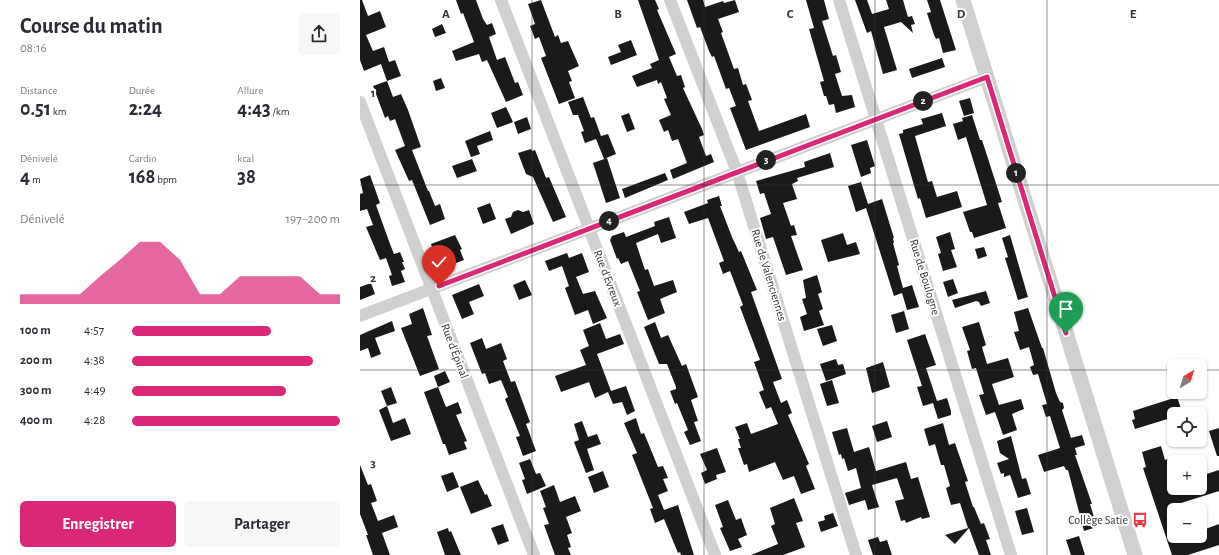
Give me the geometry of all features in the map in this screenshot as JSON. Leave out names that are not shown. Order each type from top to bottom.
[{"type":"street","name":"Rue d'Evreux","points":[[501,0],[715,555]]},
{"type":"street","name":"Rue de Valenciennes","points":[[670,0],[737,172],[856,555]]},
{"type":"street","name":"Rue de Boulogne","points":[[840,0],[1011,555]]},
{"type":"street","points":[[963,0],[1135,555]]},
{"type":"street","points":[[360,316],[876,118],[987,77]]},
{"type":"street","name":"Rue d'Épinal","points":[[360,102],[534,555]]},
{"type":"building","points":[[360,0],[362,0],[368,16],[380,11],[386,27],[366,35],[373,51],[384,47],[389,62],[395,60],[401,76],[387,81],[381,64],[364,71],[360,60]]},
{"type":"building","points":[[456,0],[476,0],[483,19],[487,25],[492,23],[496,34],[489,37],[497,60],[505,57],[515,83],[518,82],[523,95],[506,102],[487,60],[482,62],[479,54],[456,61],[452,51],[474,42],[463,13],[461,14]]},
{"type":"building","points":[[541,0],[555,37],[558,35],[561,43],[568,41],[579,66],[568,71],[572,81],[569,82],[575,98],[559,104],[541,58],[546,56],[539,37],[535,39],[530,26],[535,24],[528,4]]},
{"type":"building","points":[[638,0],[655,0],[659,9],[657,10],[676,54],[669,57],[677,76],[681,75],[685,87],[683,88],[702,129],[704,135],[699,137],[706,156],[711,154],[714,162],[673,179],[670,170],[687,163],[678,139],[672,141],[668,130],[664,132],[659,120],[671,115],[664,99],[667,98],[661,82],[658,84],[657,80],[637,87],[632,76],[652,68],[650,64],[659,60]]},
{"type":"building","points":[[687,0],[703,0],[705,7],[723,1],[724,3],[735,0],[739,12],[718,19],[723,32],[721,33],[734,69],[738,68],[743,85],[746,84],[752,100],[748,101],[759,131],[806,114],[810,127],[746,150],[730,108],[736,106],[729,88],[726,89],[714,56],[712,57],[709,51],[700,27],[697,28]]},
{"type":"building","points":[[806,0],[824,0],[829,19],[822,21],[833,56],[836,55],[841,72],[835,74],[842,96],[852,95],[855,107],[836,113],[834,104],[829,105],[826,96],[824,96],[820,82],[824,81],[809,29],[814,28]]},
{"type":"building","points":[[855,0],[867,0],[872,14],[889,9],[886,0],[903,0],[908,17],[912,16],[915,24],[911,25],[913,33],[901,22],[884,27],[897,70],[883,74],[871,31],[867,33]]},
{"type":"building","points":[[927,0],[940,0],[956,50],[943,53],[939,38],[936,39],[934,35],[927,13],[931,12]]},
{"type":"building","points":[[442,24],[446,33],[435,37],[432,29]]},
{"type":"building","points":[[631,40],[637,55],[611,65],[608,57],[621,52],[618,45]]},
{"type":"building","points":[[942,58],[945,67],[912,78],[909,69]]},
{"type":"building","points":[[441,78],[445,88],[436,91],[433,81]]},
{"type":"building","points":[[387,81],[393,97],[401,94],[408,110],[421,147],[412,150],[435,206],[440,204],[445,219],[430,225],[412,180],[409,181],[395,150],[405,146],[395,119],[390,121],[388,116],[385,118],[373,86]]},
{"type":"building","points":[[583,97],[591,118],[594,117],[601,136],[608,134],[616,154],[604,159],[596,139],[585,143],[581,132],[584,131],[578,115],[573,115],[568,102]]},
{"type":"building","points":[[970,98],[974,113],[964,116],[959,101]]},
{"type":"building","points":[[506,107],[513,122],[497,128],[491,113]]},
{"type":"building","points":[[629,113],[635,129],[627,132],[621,116]]},
{"type":"building","points":[[942,113],[946,126],[915,136],[928,182],[932,181],[937,197],[957,191],[962,207],[926,218],[920,198],[918,199],[899,134],[903,133],[903,130],[923,124],[921,119]]},
{"type":"building","points":[[972,115],[980,140],[982,140],[1002,202],[998,203],[1006,228],[974,238],[972,232],[970,232],[963,212],[987,205],[966,137],[958,140],[953,124],[963,121],[962,118]]},
{"type":"building","points":[[527,117],[531,129],[518,134],[514,122]]},
{"type":"building","points":[[490,131],[493,140],[477,146],[480,154],[471,157],[465,141]]},
{"type":"building","points":[[867,140],[875,166],[870,168],[871,173],[861,177],[851,145]]},
{"type":"building","points":[[531,149],[532,151],[535,150],[546,178],[549,177],[566,217],[553,222],[533,177],[526,174],[518,153]]},
{"type":"building","points":[[830,153],[834,167],[797,178],[798,181],[792,184],[797,199],[783,203],[791,226],[794,225],[797,235],[791,236],[803,270],[786,275],[773,237],[766,239],[760,218],[771,214],[764,193],[760,194],[756,181],[805,167],[804,162]]},
{"type":"building","points":[[607,158],[620,198],[606,203],[593,163]]},
{"type":"building","points":[[472,159],[477,171],[457,178],[452,166]]},
{"type":"building","points":[[665,173],[668,180],[625,198],[622,189]]},
{"type":"building","points":[[370,175],[380,203],[376,205],[390,244],[394,254],[400,252],[404,262],[402,262],[405,269],[401,271],[405,282],[392,286],[389,276],[392,275],[386,258],[380,260],[366,227],[373,225],[367,209],[360,211],[360,194],[363,193],[360,179]]},
{"type":"building","points":[[861,182],[868,204],[882,199],[894,238],[893,243],[899,265],[897,266],[903,288],[912,285],[919,307],[907,310],[902,293],[894,296],[866,208],[856,212],[848,186]]},
{"type":"building","points":[[719,196],[722,206],[720,206],[732,237],[739,252],[741,251],[757,290],[751,292],[782,379],[773,382],[781,403],[787,400],[792,413],[788,415],[809,464],[806,466],[815,489],[801,494],[794,476],[783,480],[775,462],[749,472],[747,464],[744,465],[738,448],[741,448],[738,439],[740,439],[735,427],[747,423],[751,434],[778,424],[771,407],[766,409],[759,392],[764,390],[754,362],[760,360],[740,307],[743,305],[730,271],[723,274],[719,263],[724,261],[708,218],[689,224],[684,212],[708,203],[707,200]]},
{"type":"building","points":[[490,203],[496,219],[483,224],[477,208]]},
{"type":"building","points":[[518,210],[523,212],[529,210],[534,224],[511,234],[505,219],[511,217],[513,212]]},
{"type":"building","points":[[669,217],[676,238],[661,243],[658,234],[636,243],[645,270],[648,269],[654,286],[673,280],[677,292],[660,299],[665,313],[648,320],[637,292],[640,291],[628,261],[621,264],[618,258],[617,259],[610,240],[612,236],[624,232],[626,237],[655,226],[654,222]]},
{"type":"building","points":[[950,232],[955,249],[951,250],[957,267],[943,271],[938,254],[941,253],[936,237]]},
{"type":"building","points":[[843,233],[847,245],[856,242],[860,254],[828,262],[821,240]]},
{"type":"building","points":[[455,235],[462,249],[460,250],[464,260],[440,269],[431,244]]},
{"type":"building","points":[[1010,235],[1028,297],[1018,300],[1005,258],[1008,257],[1002,238]]},
{"type":"building","points":[[984,247],[987,256],[978,259],[975,249]]},
{"type":"building","points":[[567,253],[569,258],[582,253],[589,272],[576,277],[583,294],[595,291],[607,318],[593,324],[588,310],[575,315],[565,288],[569,286],[562,266],[549,271],[545,261]]},
{"type":"building","points":[[817,275],[822,292],[818,294],[823,309],[819,311],[824,325],[804,331],[800,317],[807,314],[802,299],[806,298],[803,280]]},
{"type":"building","points":[[953,279],[958,293],[948,297],[943,282]]},
{"type":"building","points":[[525,280],[532,295],[519,300],[513,285]]},
{"type":"building","points":[[371,283],[375,294],[360,300],[360,287]]},
{"type":"building","points":[[479,284],[484,296],[469,302],[474,314],[462,319],[452,295]]},
{"type":"building","points":[[986,291],[990,303],[981,306],[979,302],[976,301],[955,308],[952,300]]},
{"type":"building","points":[[423,308],[432,335],[427,336],[439,369],[420,376],[401,328],[412,324],[409,314]]},
{"type":"building","points":[[1028,308],[1043,348],[1056,393],[1060,402],[1063,403],[1064,408],[1062,410],[1071,438],[1082,435],[1085,445],[1075,448],[1077,455],[1075,455],[1092,504],[1090,504],[1097,527],[1084,531],[1068,470],[1066,470],[1064,466],[1044,472],[1038,455],[1060,448],[1050,416],[1046,417],[1042,405],[1047,404],[1038,374],[1033,375],[1030,367],[1034,365],[1029,347],[1020,350],[1014,332],[1019,331],[1014,312]]},
{"type":"building","points":[[904,311],[909,329],[896,333],[891,315]]},
{"type":"building","points":[[392,321],[395,331],[375,338],[381,354],[371,358],[368,348],[360,351],[360,335]]},
{"type":"building","points":[[655,322],[661,338],[668,335],[682,366],[686,364],[698,397],[691,400],[698,421],[694,422],[701,441],[690,445],[684,432],[688,430],[677,403],[675,404],[670,391],[676,389],[676,387],[667,364],[659,364],[644,327]]},
{"type":"building","points":[[979,322],[986,345],[982,347],[987,364],[1008,358],[1014,377],[992,384],[999,405],[1021,399],[1024,409],[1012,414],[1017,430],[1003,435],[995,412],[986,415],[979,395],[984,394],[976,368],[972,369],[967,351],[970,350],[962,327]]},
{"type":"building","points":[[600,323],[606,339],[620,334],[624,344],[597,354],[611,391],[626,386],[635,411],[627,415],[622,402],[613,404],[608,392],[595,398],[589,382],[561,392],[555,376],[586,365],[580,350],[589,346],[583,330]]},
{"type":"building","points":[[832,325],[837,341],[823,346],[817,329]]},
{"type":"building","points":[[925,334],[936,365],[926,368],[937,401],[947,398],[951,411],[951,415],[938,419],[933,403],[923,406],[917,387],[922,386],[907,340]]},
{"type":"building","points":[[482,338],[486,349],[501,343],[507,359],[503,361],[511,382],[515,381],[530,422],[526,424],[536,451],[523,456],[516,437],[520,436],[505,399],[508,397],[501,380],[489,384],[485,373],[482,374],[470,343]]},
{"type":"building","points":[[836,359],[838,365],[843,364],[846,374],[826,381],[820,364]]},
{"type":"building","points":[[883,362],[890,387],[872,393],[866,368]]},
{"type":"building","points":[[445,371],[450,382],[438,387],[434,376]]},
{"type":"building","points":[[832,380],[839,403],[827,406],[820,384]]},
{"type":"building","points":[[391,387],[397,403],[387,406],[381,391]]},
{"type":"building","points":[[438,387],[446,407],[458,402],[462,413],[456,415],[467,441],[464,442],[467,449],[449,455],[445,444],[443,444],[424,392]]},
{"type":"building","points":[[1171,399],[1178,399],[1181,407],[1167,407],[1167,419],[1135,429],[1132,420],[1135,419],[1133,411]]},
{"type":"building","points":[[387,406],[393,423],[405,418],[411,434],[391,441],[379,410]]},
{"type":"building","points":[[636,418],[641,434],[644,433],[658,467],[663,466],[668,478],[663,479],[668,491],[658,495],[664,510],[678,505],[694,555],[681,555],[680,552],[678,553],[664,519],[655,523],[650,509],[653,508],[632,455],[637,453],[624,423]]},
{"type":"building","points":[[582,421],[588,437],[597,434],[601,444],[587,449],[594,470],[586,473],[574,442],[579,440],[574,424]]},
{"type":"building","points":[[887,421],[892,437],[877,442],[872,426]]},
{"type":"building","points":[[943,423],[949,445],[955,443],[968,481],[965,482],[973,507],[981,524],[984,523],[990,539],[986,540],[991,555],[979,555],[969,528],[955,544],[945,535],[968,528],[960,503],[951,505],[946,488],[950,486],[944,465],[941,465],[935,444],[929,446],[924,429]]},
{"type":"building","points":[[847,428],[854,452],[869,447],[876,471],[906,462],[911,479],[918,477],[930,517],[922,519],[921,517],[906,523],[905,520],[901,521],[895,501],[904,499],[897,478],[872,485],[879,507],[868,510],[865,500],[849,505],[845,493],[861,488],[856,468],[848,471],[844,458],[842,459],[841,454],[839,455],[832,432]]},
{"type":"building","points":[[1219,428],[1219,456],[1217,456],[1209,431]]},
{"type":"building","points":[[1011,436],[1022,479],[1026,478],[1031,494],[1018,498],[1010,475],[1004,477],[1004,473],[1001,474],[997,463],[1009,459],[1000,453],[997,441]]},
{"type":"building","points":[[1161,446],[1165,460],[1167,459],[1167,495],[1206,495],[1181,503],[1167,503],[1167,540],[1143,468],[1146,467],[1142,452]]},
{"type":"building","points":[[717,448],[726,472],[716,475],[717,479],[705,484],[701,473],[707,470],[700,454]]},
{"type":"building","points":[[530,459],[536,474],[540,473],[546,486],[527,494],[522,480],[525,479],[519,463]]},
{"type":"building","points":[[360,465],[368,485],[371,484],[377,501],[371,503],[378,521],[394,515],[398,527],[382,533],[390,555],[373,555],[366,535],[368,535],[360,514]]},
{"type":"building","points":[[1219,470],[1219,491],[1207,495],[1207,474]]},
{"type":"building","points":[[603,471],[609,487],[594,493],[588,477]]},
{"type":"building","points":[[453,472],[459,487],[447,492],[441,476]]},
{"type":"building","points":[[478,480],[485,495],[487,494],[492,506],[471,514],[460,487]]},
{"type":"building","points":[[554,485],[560,502],[575,496],[581,511],[566,517],[572,533],[567,535],[571,547],[568,548],[571,555],[555,555],[544,525],[549,524],[543,508],[546,507],[540,491]]},
{"type":"building","points":[[794,498],[803,521],[796,523],[805,547],[783,555],[751,555],[778,544],[771,526],[775,524],[770,508]]},
{"type":"building","points":[[728,500],[736,520],[741,518],[747,535],[738,539],[742,547],[730,551],[720,528],[723,527],[715,505]]},
{"type":"building","points":[[1027,508],[1034,532],[1022,535],[1015,511]]},
{"type":"building","points":[[833,513],[838,526],[821,532],[818,522],[825,520],[824,516]]},
{"type":"building","points":[[503,524],[509,541],[498,545],[491,528]]},
{"type":"building","points":[[1219,524],[1219,545],[1188,555],[1172,555],[1168,543],[1207,543],[1207,528]]},
{"type":"building","points":[[448,528],[449,532],[451,531],[461,555],[445,555],[437,532]]},
{"type":"building","points":[[1079,536],[1085,555],[1071,555],[1066,540]]},
{"type":"building","points":[[878,537],[880,542],[887,540],[892,555],[873,555],[868,540]]},
{"type":"place","name":"Collège Satie","points":[[1140,520]]},
{"type":"route","points":[[439,286],[987,77],[996,111],[1066,333]]}]
